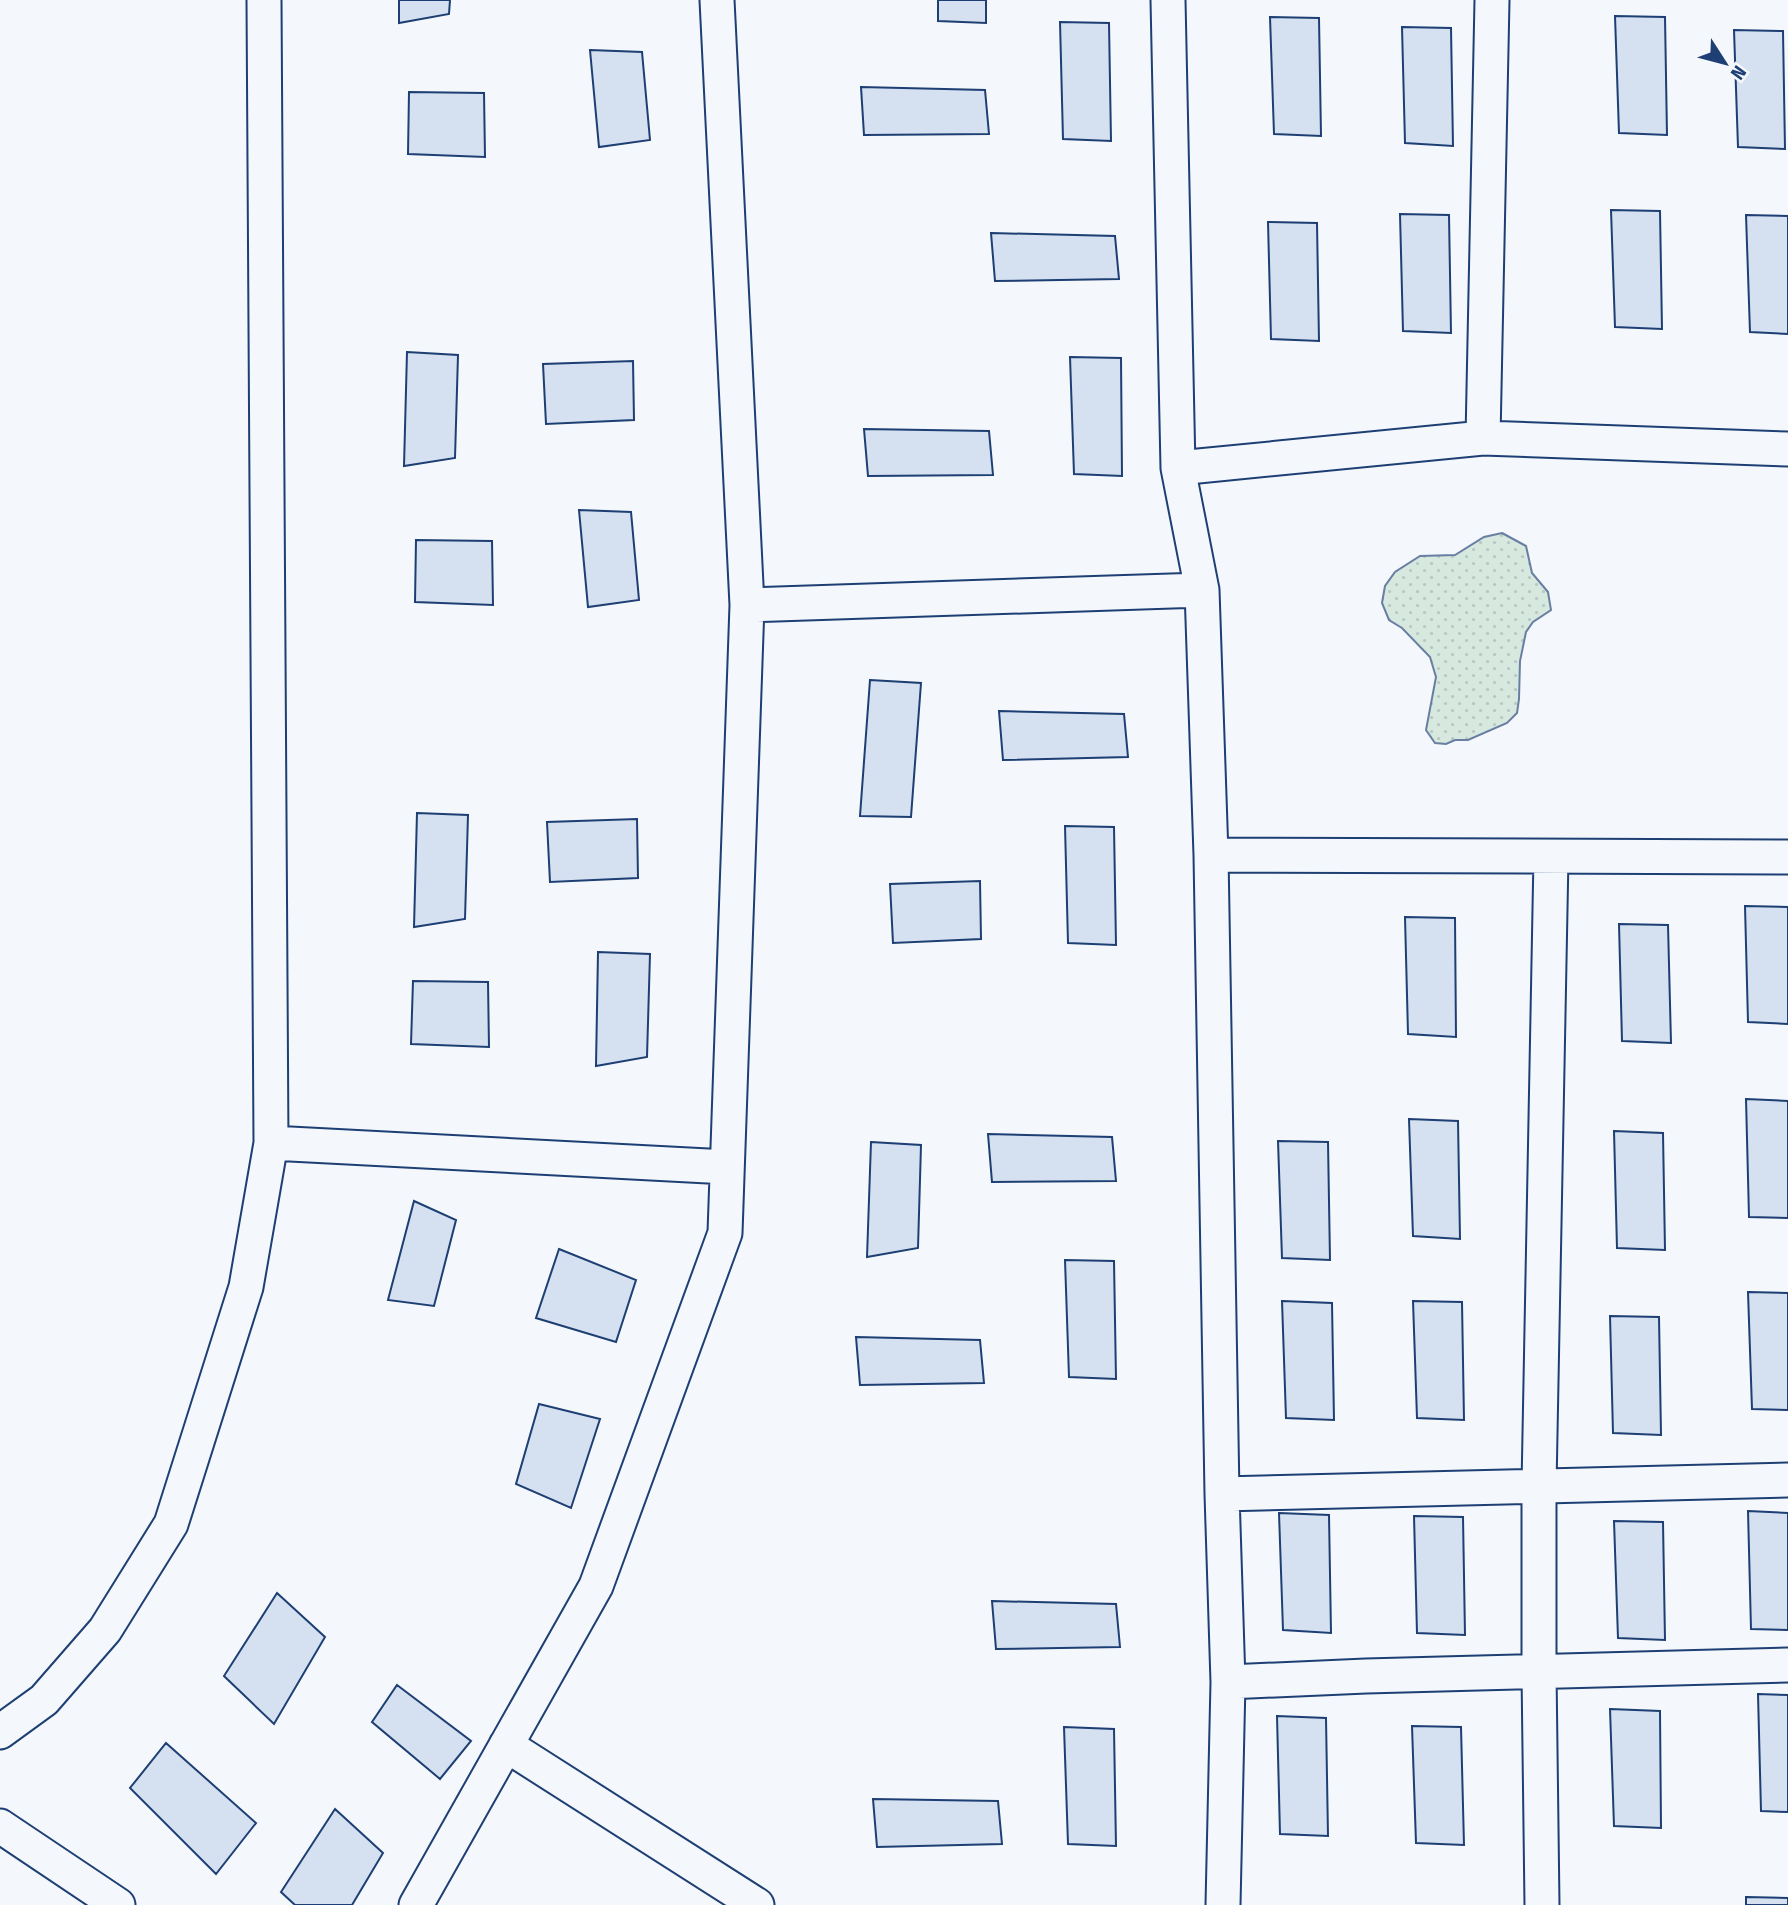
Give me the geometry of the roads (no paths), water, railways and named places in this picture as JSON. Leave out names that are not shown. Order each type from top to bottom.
[{"type":"street","points":[[0,1732],[44,1700],[105,1630],[171,1524],[246,1287],[271,1143],[264,0]]},
{"type":"street","points":[[416,1905],[596,1586],[725,1233],[747,605],[717,0]]},
{"type":"street","points":[[1168,0],[1178,468],[1202,590],[1211,855],[1222,1494],[1228,1682],[1223,1905]]},
{"type":"street","points":[[1483,438],[1492,0]]},
{"type":"street","points":[[1178,468],[1483,438],[1788,449]]},
{"type":"street","points":[[747,605],[1202,590]]},
{"type":"street","points":[[1211,855],[1788,858]]},
{"type":"street","points":[[1542,1905],[1539,1486],[1551,856]]},
{"type":"street","points":[[271,1143],[727,1167]]},
{"type":"street","points":[[1222,1494],[1788,1480]]},
{"type":"street","points":[[1228,1682],[1788,1665]]},
{"type":"street","points":[[506,1745],[757,1905]]},
{"type":"street","points":[[0,1826],[118,1905]]}]
